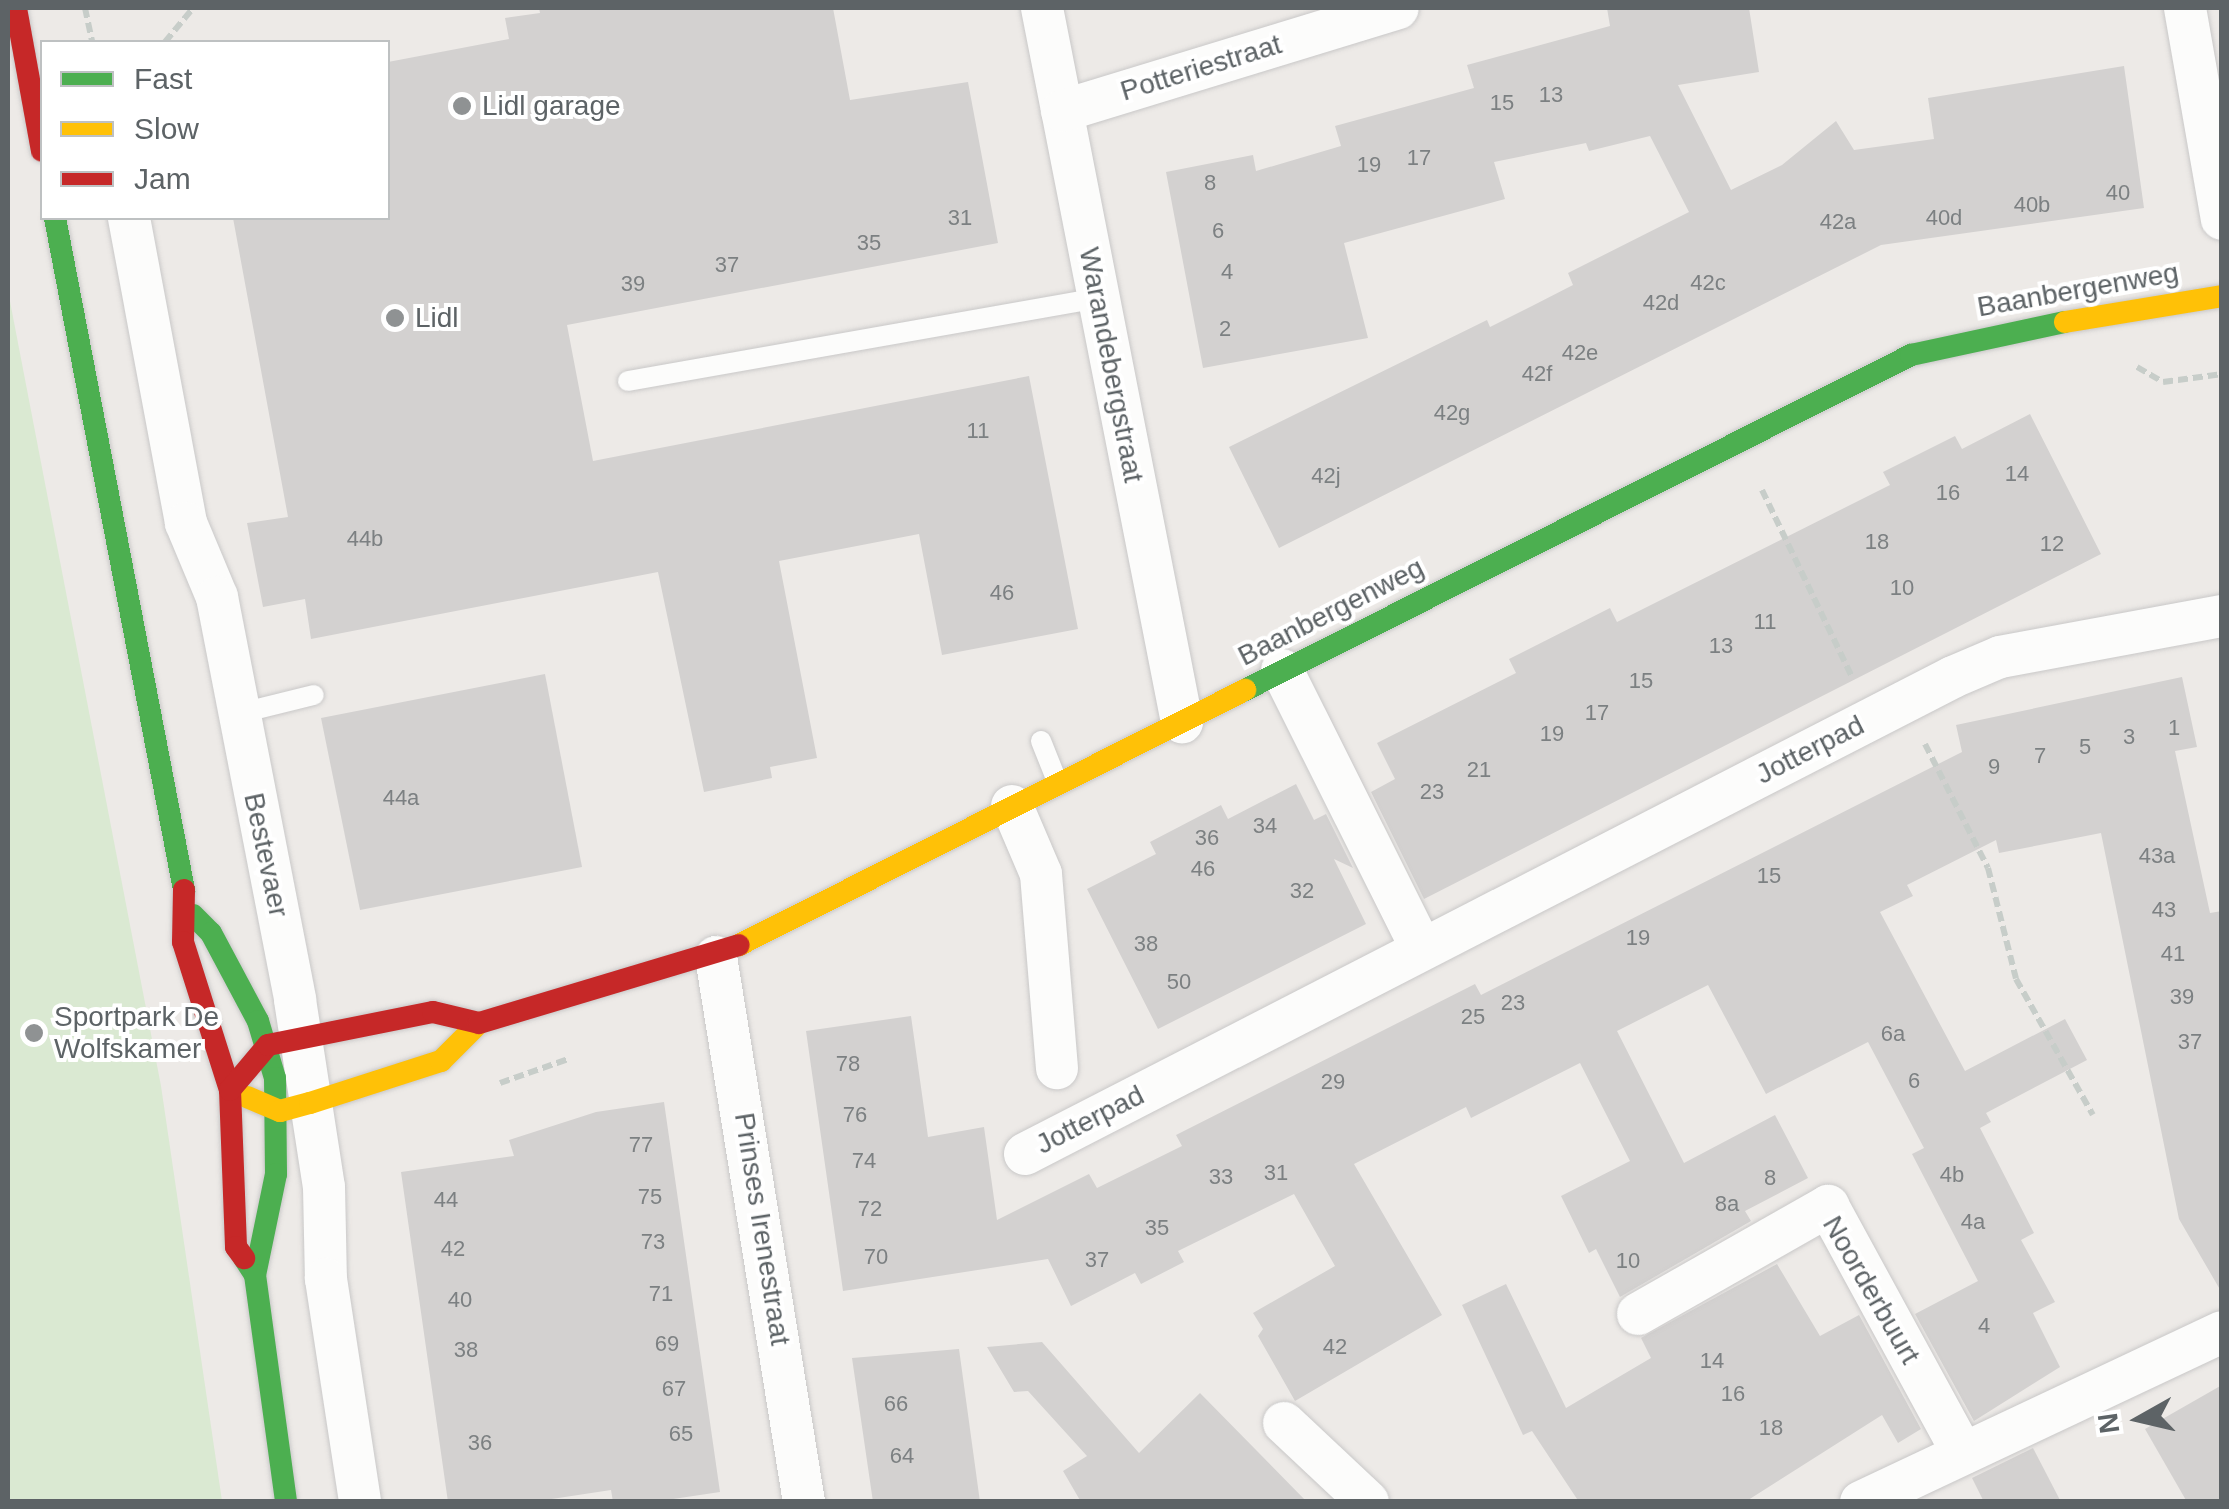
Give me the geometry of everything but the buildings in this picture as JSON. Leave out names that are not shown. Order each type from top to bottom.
[{"type":"main road","points":[[16,8],[40,133]]},
{"type":"main road","name":"Bestevaer","points":[[55,220],[188,910],[182,942],[230,1090],[236,1247],[254,1276],[286,1502]]},
{"type":"main road","name":"Baanbergenweg","points":[[284,1041],[433,1012],[479,1023],[716,957],[1911,354],[1960,340],[2222,296]]},
{"type":"main road","name":"Bestevaer","points":[[188,910],[211,933],[284,1041]]},
{"type":"main road","name":"Baanbergenweg","points":[[295,1107],[441,1061],[479,1023]]},
{"type":"main road","points":[[230,1090],[284,1041]]},
{"type":"main road","points":[[230,1090],[295,1107]]},
{"type":"main road","name":"Bestevaer","points":[[254,1276],[266,1245],[295,1107]]},
{"type":"street","name":"Warandebergstraat","points":[[1042,8],[1182,722]]},
{"type":"street","name":"Potteriestraat","points":[[1062,111],[1398,8]]},
{"type":"street","points":[[2185,8],[2222,220]]},
{"type":"street","name":"Bestevaer","points":[[129,220],[186,523],[217,597],[238,714],[295,1107],[324,1186],[326,1278],[360,1502]]},
{"type":"street","name":"Jotterpad","points":[[1025,1154],[2000,656],[2222,616]]},
{"type":"street","points":[[1282,670],[1422,948]]},
{"type":"street","points":[[1012,806],[1041,874],[1057,1068]]},
{"type":"street","name":"Prinses Irenestraat","points":[[716,957],[804,1502]]},
{"type":"street","name":"Noorderbuurt","points":[[1638,1314],[1828,1206],[1963,1454]]},
{"type":"street","points":[[1862,1502],[2222,1332]]},
{"type":"street","points":[[1284,1423],[1368,1502]]},
{"type":"lane","points":[[628,381],[1098,298]]},
{"type":"lane","points":[[238,714],[314,695]]},
{"type":"lane","points":[[1042,741],[1058,783]]},
{"type":"path","points":[[86,8],[92,40]]},
{"type":"path","points":[[167,40],[193,8]]},
{"type":"path","points":[[1760,484],[1888,710],[1988,868],[2016,979],[2093,1115]]},
{"type":"green space","points":[[8,291],[161,1086],[222,1501],[8,1501]]},
{"type":"traffic: fast","points":[[55,220],[184,890]]},
{"type":"traffic: fast","points":[[1245,690],[1911,355],[2065,322]]},
{"type":"traffic: fast","points":[[193,915],[211,933],[258,1021],[275,1078],[276,1174],[255,1275]]},
{"type":"traffic: fast","points":[[244,1258],[255,1275],[286,1502]]},
{"type":"traffic: slow","points":[[2065,322],[2222,296]]},
{"type":"traffic: slow","points":[[739,945],[1245,690]]},
{"type":"traffic: slow","points":[[247,1097],[280,1111],[310,1103],[441,1061],[479,1023]]},
{"type":"traffic: jam","points":[[16,8],[40,140]]},
{"type":"traffic: jam","points":[[184,890],[183,942],[230,1090],[236,1247],[244,1258]]},
{"type":"traffic: jam","points":[[230,1090],[268,1045],[433,1012],[479,1023],[739,945]]},
{"type":"place","name":"Lidl garage","points":[[462,106]]},
{"type":"place","name":"Lidl","points":[[395,318]]},
{"type":"place","name":"Sportpark De Wolfskamer","points":[[34,1033]]}]
